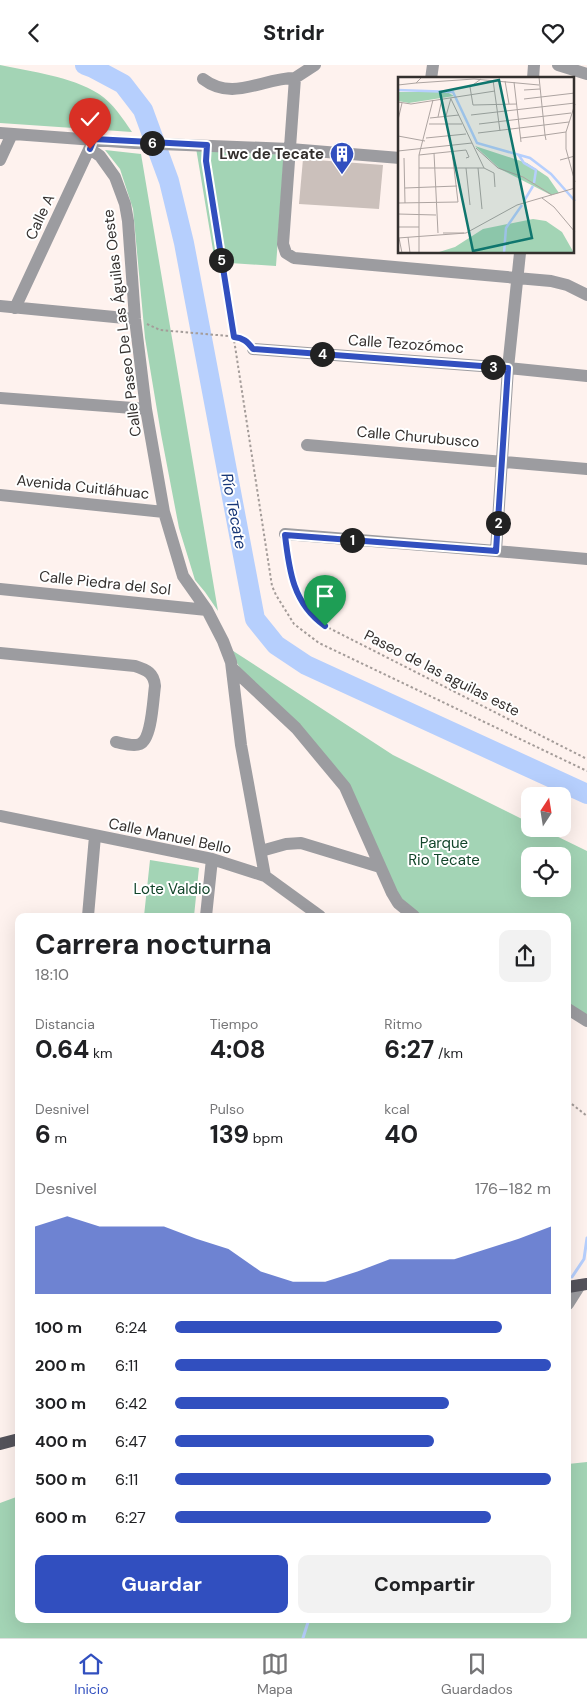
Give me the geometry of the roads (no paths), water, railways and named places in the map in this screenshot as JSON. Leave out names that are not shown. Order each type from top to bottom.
[{"type":"main road","points":[[0,1445],[15,1440]]},
{"type":"street","points":[[315,65],[294,81],[283,244],[286,253],[294,258],[518,277],[560,283],[587,295]]},
{"type":"street","points":[[558,65],[587,74]]},
{"type":"street","points":[[203,79],[221,89],[258,85],[282,78],[294,81]]},
{"type":"street","points":[[0,160],[6,133],[92,144],[204,145],[290,149],[398,158]]},
{"type":"street","name":"Calle A","points":[[15,308],[92,144]]},
{"type":"street","name":"Calle Paseo De Las Águilas Oeste","points":[[92,144],[115,177],[126,205],[146,409],[164,511],[183,576],[207,610],[223,641],[233,669],[242,745],[265,875]]},
{"type":"street","points":[[496,551],[508,368],[520,254]]},
{"type":"street","points":[[0,306],[136,319]]},
{"type":"street","name":"Calle Tezozómoc","points":[[253,349],[508,368],[587,376]]},
{"type":"street","points":[[0,398],[146,409]]},
{"type":"street","name":"Calle Churubusco","points":[[306,445],[587,469]]},
{"type":"street","name":"Avenida Cuitláhuac","points":[[0,495],[164,511]]},
{"type":"street","points":[[285,535],[587,559]]},
{"type":"street","name":"Calle Piedra del Sol","points":[[0,589],[207,610]]},
{"type":"street","points":[[0,653],[135,665],[146,669],[151,673],[155,687],[148,736],[141,744],[136,745],[116,742]]},
{"type":"street","points":[[233,669],[296,728],[345,787],[398,903],[410,913]]},
{"type":"street","name":"Calle Manuel Bello","points":[[0,816],[212,859],[265,875],[316,913]]},
{"type":"street","points":[[88,913],[95,836]]},
{"type":"street","points":[[262,851],[286,844],[301,843],[380,867]]},
{"type":"street","points":[[206,913],[212,859]]},
{"type":"street","points":[[571,1011],[587,1021]]},
{"type":"street","points":[[571,1298],[578,1285]]},
{"type":"waterway","name":"Río Tecate","points":[[85,65],[123,84],[143,110],[169,181],[184,243],[255,619],[276,645],[306,665],[587,794]]},
{"type":"waterway","points":[[572,1277],[584,1259],[587,1238]]},
{"type":"waterway","points":[[303,1638],[308,1623]]},
{"type":"place","name":"Lwc de Tecate","points":[[342,175]]},
{"type":"park label","name":"Parque Rio Tecate","points":[[444,852]]},
{"type":"park label","name":"Lote Valdio","points":[[172,889]]}]
